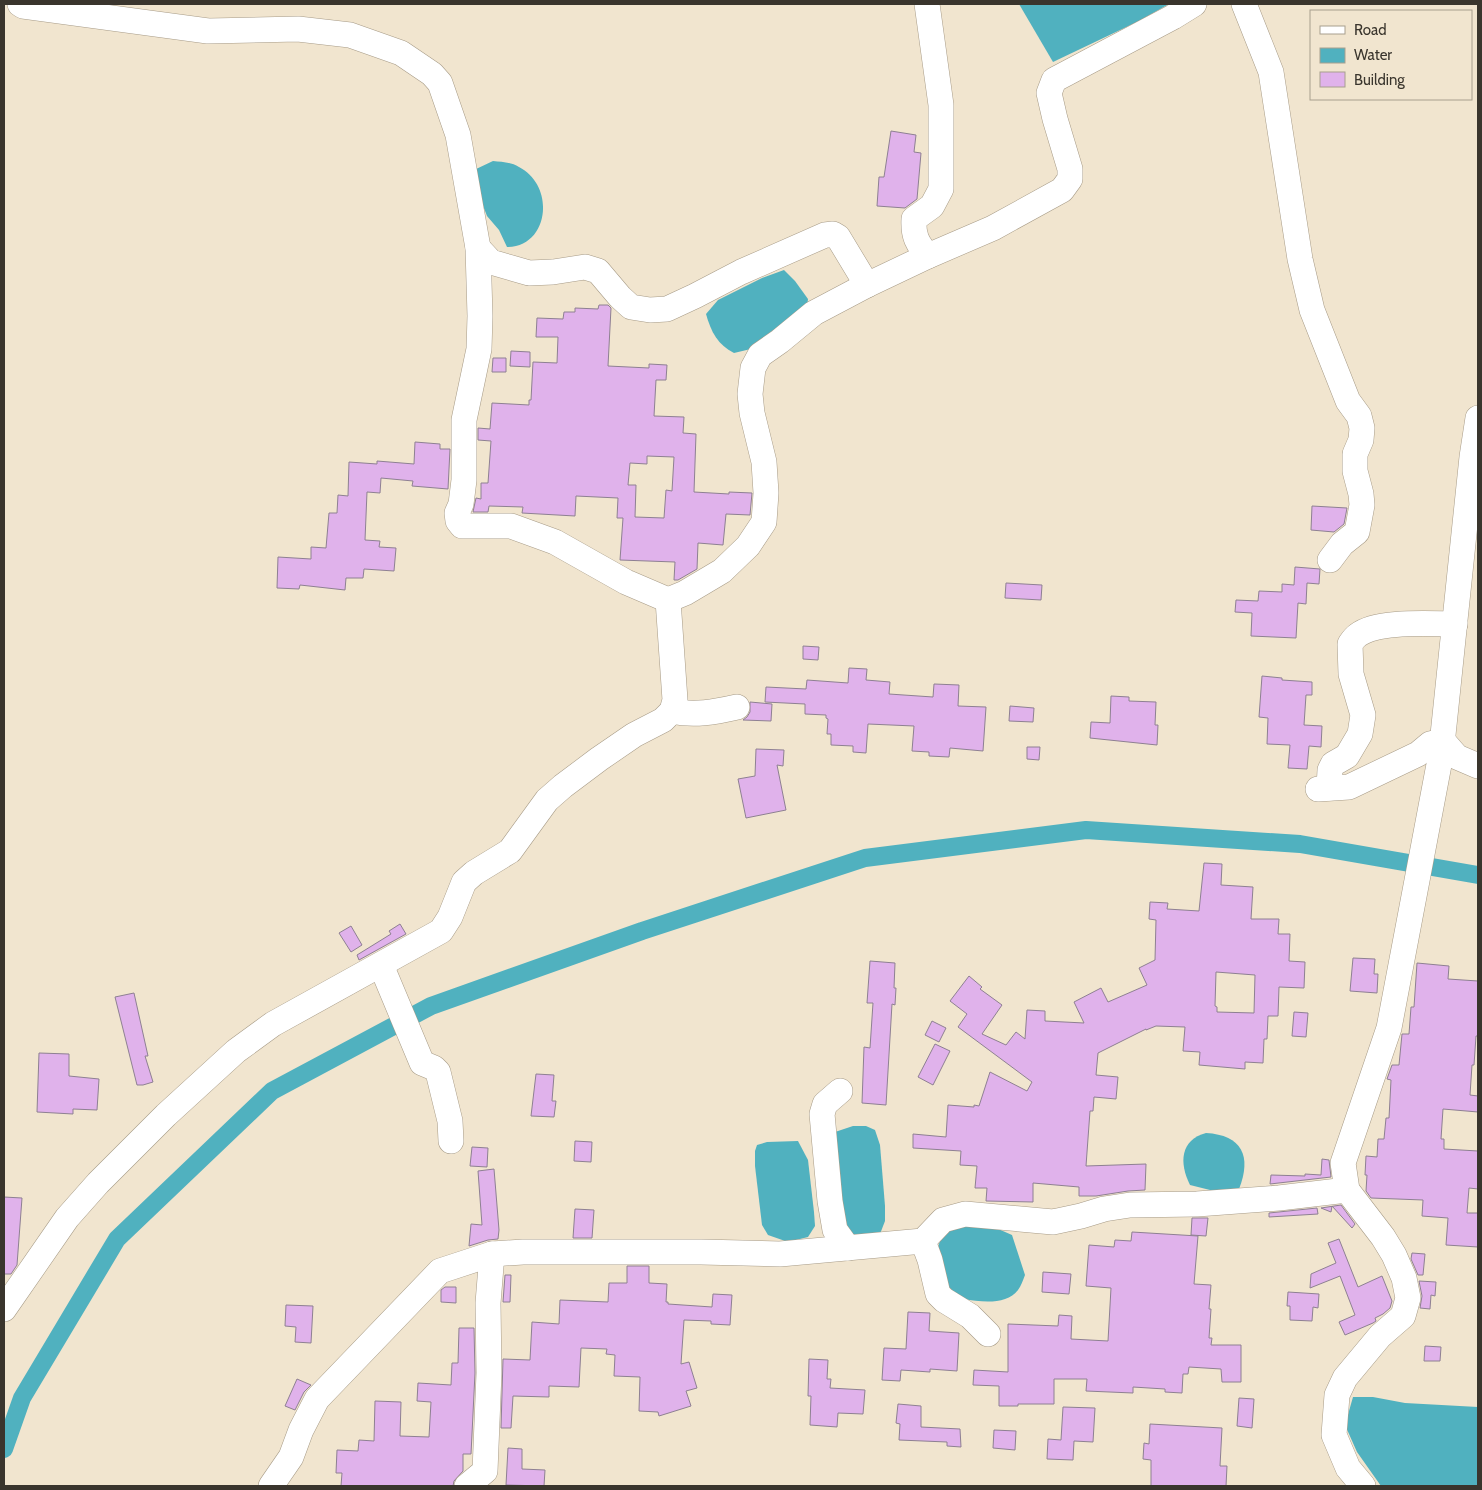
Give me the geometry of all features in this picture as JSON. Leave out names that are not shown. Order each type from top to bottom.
[{"type":"street","points":[[20,4],[23,6],[208,31],[298,29],[350,35],[401,53],[432,74],[440,83],[458,134],[478,248],[479,349],[464,420],[464,480],[461,504],[457,513],[458,521],[462,526],[511,526],[555,542],[626,582],[668,600],[685,593],[722,572],[748,546],[764,522],[766,493],[764,462],[752,414],[750,394],[753,368],[760,354],[814,314],[867,285],[993,228],[1062,190],[1070,179],[1070,169],[1049,93],[1054,80],[1194,4]]},
{"type":"street","points":[[927,4],[941,105],[941,189],[932,206],[914,219],[914,232],[920,246],[928,256]]},
{"type":"street","points":[[1244,4],[1271,72],[1300,259],[1312,310],[1348,401],[1359,416],[1362,428],[1362,440],[1355,454],[1355,471],[1362,505],[1357,532],[1342,544],[1330,560]]},
{"type":"street","points":[[478,248],[491,262],[529,273],[554,272],[584,267],[598,271],[631,307],[650,310],[667,309],[750,268],[825,235],[833,234],[838,237],[867,285]]},
{"type":"street","points":[[1363,1486],[1348,1468],[1334,1435],[1337,1395],[1345,1378],[1380,1336],[1403,1316],[1408,1298],[1404,1278],[1394,1255],[1383,1237],[1347,1190],[1343,1163],[1389,1028],[1442,748],[1472,458],[1478,418]]},
{"type":"street","points":[[4,1309],[67,1218],[98,1183],[166,1114],[236,1051],[273,1024],[383,968],[442,931],[450,917],[464,882],[474,873],[510,851],[547,800],[599,759],[662,720],[672,711],[675,700],[668,600]]},
{"type":"street","points":[[1455,624],[1399,624],[1358,634],[1350,644],[1351,674],[1363,715],[1360,734],[1347,756],[1333,764],[1323,789],[1349,787],[1418,754],[1430,744],[1478,766]]},
{"type":"street","points":[[672,711],[684,714],[711,712],[737,707]]},
{"type":"street","points":[[383,968],[418,1056],[422,1063],[434,1068],[438,1072],[450,1121],[451,1140]]},
{"type":"street","points":[[840,1091],[825,1104],[822,1114],[830,1201],[835,1230],[848,1248]]},
{"type":"street","points":[[271,1486],[291,1457],[301,1430],[317,1399],[338,1375],[440,1271],[492,1254],[579,1251],[780,1254],[923,1241],[943,1220],[965,1214],[1053,1222],[1104,1209],[1130,1205],[1206,1204],[1347,1190]]},
{"type":"street","points":[[923,1241],[930,1260],[938,1294],[944,1300],[970,1316],[988,1334]]},
{"type":"street","points":[[467,1486],[485,1471],[490,1373],[488,1303],[492,1254]]},
{"type":"water","points":[[1019,4],[1169,4],[1139,21],[1053,62]]},
{"type":"water","points":[[493,161],[516,165],[531,176],[539,188],[543,201],[543,214],[539,227],[532,237],[521,244],[507,247],[499,230],[487,216],[480,198],[474,170]]},
{"type":"water","points":[[784,270],[808,299],[806,314],[755,348],[734,353],[728,350],[719,342],[710,327],[706,314],[718,300],[762,278]]},
{"type":"water","points":[[853,1126],[866,1126],[875,1130],[880,1145],[885,1221],[880,1234],[860,1237],[841,1231],[835,1132]]},
{"type":"water","points":[[1206,1133],[1228,1138],[1241,1149],[1244,1157],[1244,1167],[1239,1189],[1218,1192],[1190,1185],[1184,1169],[1184,1153],[1191,1141],[1197,1136]]},
{"type":"water","points":[[798,1141],[808,1160],[815,1226],[808,1237],[788,1242],[768,1235],[762,1225],[755,1151],[757,1145],[767,1142]]},
{"type":"water","points":[[970,1224],[989,1225],[1012,1235],[1025,1275],[1019,1288],[1011,1296],[1003,1300],[971,1300],[942,1294],[937,1257],[941,1240],[946,1233],[954,1228]]},
{"type":"water","points":[[1353,1397],[1373,1397],[1405,1403],[1478,1407],[1478,1486],[1381,1486],[1357,1452],[1345,1425]]},
{"type":"building","points":[[891,131],[916,135],[914,152],[921,153],[917,199],[905,208],[877,206],[879,177],[884,177]]},
{"type":"building","points":[[599,305],[608,305],[611,308],[608,366],[649,368],[649,364],[667,365],[666,380],[656,380],[654,416],[684,417],[683,433],[696,434],[694,492],[752,493],[750,515],[726,514],[723,545],[698,543],[697,569],[678,580],[674,580],[675,562],[620,560],[623,518],[617,518],[618,498],[576,496],[575,516],[522,513],[523,507],[489,506],[488,512],[473,512],[476,498],[481,499],[481,483],[488,483],[491,441],[478,440],[478,428],[490,429],[492,403],[529,405],[529,400],[531,400],[533,362],[557,363],[558,337],[536,337],[537,318],[563,319],[564,312],[575,312],[575,308],[598,309]],"holes":[[[647,456],[674,457],[672,491],[666,490],[664,518],[635,517],[636,485],[628,485],[630,463],[647,464]]]},
{"type":"building","points":[[511,351],[530,352],[530,367],[510,366]]},
{"type":"building","points":[[493,358],[506,358],[506,372],[492,372]]},
{"type":"building","points":[[415,442],[440,444],[440,449],[450,449],[448,489],[412,486],[413,481],[381,478],[380,493],[367,492],[365,540],[380,541],[379,547],[396,548],[394,571],[364,569],[363,578],[346,578],[345,590],[300,585],[299,589],[277,588],[278,557],[311,559],[311,547],[326,548],[329,513],[337,513],[338,495],[348,496],[349,462],[377,464],[377,461],[414,464]]},
{"type":"building","points":[[1312,506],[1347,508],[1344,524],[1334,532],[1311,530]]},
{"type":"building","points":[[1295,567],[1320,569],[1319,584],[1307,583],[1306,604],[1298,603],[1296,638],[1251,636],[1252,613],[1235,612],[1236,600],[1258,601],[1259,591],[1282,592],[1282,584],[1294,585]]},
{"type":"building","points":[[1006,583],[1042,585],[1041,600],[1005,598]]},
{"type":"building","points":[[803,646],[819,647],[818,660],[803,659]]},
{"type":"building","points":[[849,668],[867,669],[866,680],[890,682],[889,694],[933,697],[934,684],[959,685],[958,706],[986,707],[983,751],[950,748],[949,757],[929,756],[929,752],[912,751],[914,726],[868,724],[866,753],[853,752],[853,746],[831,745],[831,734],[827,734],[828,719],[826,715],[805,714],[805,704],[765,702],[766,687],[806,689],[807,680],[848,683]]},
{"type":"building","points":[[1262,676],[1282,678],[1282,680],[1312,682],[1312,695],[1306,695],[1304,725],[1322,726],[1321,747],[1309,746],[1307,769],[1288,768],[1290,745],[1267,744],[1268,718],[1259,717]]},
{"type":"building","points":[[1111,696],[1129,697],[1129,701],[1156,702],[1155,725],[1158,725],[1157,745],[1090,738],[1091,722],[1110,723]]},
{"type":"building","points":[[750,702],[772,704],[771,721],[743,720],[750,712]]},
{"type":"building","points":[[1010,706],[1034,708],[1033,722],[1009,721]]},
{"type":"building","points":[[1027,747],[1040,747],[1039,760],[1027,759]]},
{"type":"building","points":[[756,749],[784,750],[783,766],[777,765],[786,810],[746,818],[738,779],[755,776]]},
{"type":"building","points":[[1204,863],[1222,864],[1221,885],[1253,887],[1251,919],[1279,919],[1278,934],[1290,934],[1289,961],[1305,962],[1304,988],[1279,987],[1278,1016],[1268,1016],[1267,1039],[1264,1039],[1263,1063],[1245,1062],[1245,1069],[1199,1065],[1200,1052],[1183,1051],[1185,1027],[1156,1026],[1146,1029],[1098,1053],[1096,1075],[1118,1077],[1116,1099],[1094,1097],[1093,1111],[1090,1111],[1086,1166],[1146,1164],[1145,1190],[1096,1196],[1079,1196],[1079,1187],[1033,1183],[1033,1202],[986,1201],[987,1188],[975,1188],[977,1166],[960,1165],[961,1151],[913,1148],[913,1134],[946,1137],[948,1105],[979,1106],[990,1072],[1027,1091],[1032,1082],[958,1027],[967,1014],[950,1001],[969,976],[982,987],[980,989],[1002,1005],[982,1034],[1006,1045],[1016,1032],[1025,1039],[1027,1010],[1045,1011],[1045,1021],[1084,1023],[1074,1002],[1101,988],[1108,1002],[1147,985],[1139,968],[1155,960],[1156,920],[1149,919],[1150,902],[1168,903],[1167,909],[1199,911]],"holes":[[[1216,972],[1255,975],[1254,1013],[1217,1012],[1217,1007],[1215,1006]]]},
{"type":"building","points":[[400,924],[406,934],[359,960],[357,955],[391,934],[389,931]]},
{"type":"building","points":[[351,926],[362,945],[351,952],[339,933]]},
{"type":"building","points":[[1353,958],[1375,959],[1374,974],[1378,974],[1377,993],[1350,991]]},
{"type":"building","points":[[870,961],[895,963],[895,1005],[892,1004],[886,1105],[862,1103],[864,1047],[870,1048],[873,1003],[867,1003]]},
{"type":"building","points":[[1417,963],[1449,966],[1448,979],[1478,981],[1478,1036],[1476,1036],[1474,1065],[1472,1065],[1470,1095],[1478,1096],[1478,1112],[1443,1109],[1441,1139],[1444,1139],[1444,1149],[1478,1151],[1478,1189],[1469,1188],[1467,1213],[1478,1213],[1478,1247],[1446,1245],[1448,1218],[1422,1216],[1423,1200],[1371,1198],[1366,1191],[1366,1156],[1377,1157],[1378,1139],[1384,1139],[1386,1118],[1389,1118],[1391,1080],[1387,1079],[1392,1065],[1399,1065],[1402,1034],[1409,1034],[1411,1007],[1414,1007]]},
{"type":"building","points":[[134,993],[148,1056],[145,1056],[153,1082],[143,1085],[137,1085],[115,997]]},
{"type":"building","points":[[1294,1012],[1308,1013],[1306,1037],[1292,1036]]},
{"type":"building","points":[[932,1021],[946,1028],[939,1042],[925,1035]]},
{"type":"building","points":[[935,1044],[950,1051],[933,1085],[918,1077]]},
{"type":"building","points":[[39,1053],[69,1054],[69,1076],[99,1079],[97,1110],[73,1109],[73,1114],[37,1112]]},
{"type":"building","points":[[536,1074],[554,1075],[552,1101],[556,1101],[554,1117],[531,1116]]},
{"type":"building","points":[[575,1141],[592,1142],[591,1162],[574,1161]]},
{"type":"building","points":[[472,1147],[488,1148],[487,1167],[470,1166]]},
{"type":"building","points":[[1322,1159],[1329,1160],[1331,1177],[1270,1184],[1271,1175],[1321,1175]]},
{"type":"building","points":[[494,1169],[499,1230],[498,1239],[469,1246],[471,1224],[482,1225],[478,1171]]},
{"type":"building","points":[[4,1197],[22,1198],[17,1265],[11,1274],[4,1274]]},
{"type":"building","points":[[1341,1205],[1355,1224],[1352,1228],[1332,1206]]},
{"type":"building","points":[[1332,1206],[1331,1212],[1321,1208]]},
{"type":"building","points":[[1317,1208],[1318,1214],[1269,1217],[1269,1213]]},
{"type":"building","points":[[575,1209],[594,1210],[592,1238],[573,1238]]},
{"type":"building","points":[[1192,1218],[1208,1218],[1206,1236],[1191,1235]]},
{"type":"building","points":[[1132,1232],[1198,1236],[1194,1284],[1211,1285],[1209,1338],[1212,1338],[1211,1345],[1241,1345],[1241,1382],[1222,1382],[1221,1369],[1189,1367],[1188,1374],[1183,1374],[1182,1393],[1165,1392],[1165,1389],[1133,1387],[1133,1393],[1086,1391],[1087,1379],[1054,1379],[1054,1404],[1018,1404],[1018,1406],[999,1406],[999,1386],[973,1385],[974,1370],[1008,1372],[1008,1324],[1058,1326],[1059,1315],[1072,1316],[1071,1339],[1108,1341],[1111,1288],[1086,1286],[1089,1245],[1114,1247],[1115,1240],[1131,1241]]},
{"type":"building","points":[[1339,1239],[1358,1287],[1382,1276],[1392,1301],[1390,1308],[1375,1318],[1376,1321],[1345,1335],[1339,1322],[1355,1315],[1340,1276],[1310,1288],[1311,1274],[1336,1263],[1328,1243]]},
{"type":"building","points":[[1412,1253],[1425,1254],[1423,1275],[1418,1275],[1411,1259]]},
{"type":"building","points":[[627,1266],[649,1266],[649,1283],[667,1284],[666,1302],[668,1304],[712,1307],[713,1294],[732,1295],[730,1325],[711,1324],[711,1321],[684,1320],[681,1364],[689,1362],[697,1388],[686,1391],[691,1406],[659,1416],[658,1412],[639,1411],[640,1377],[614,1376],[615,1355],[606,1354],[607,1349],[581,1348],[579,1387],[549,1386],[549,1397],[513,1396],[511,1428],[501,1428],[503,1359],[530,1360],[532,1322],[559,1324],[560,1300],[608,1302],[609,1283],[627,1283]]},
{"type":"building","points":[[1043,1272],[1071,1274],[1069,1294],[1042,1292]]},
{"type":"building","points":[[505,1275],[511,1275],[510,1302],[503,1302]]},
{"type":"building","points":[[1419,1281],[1436,1282],[1435,1296],[1431,1295],[1430,1309],[1420,1308],[1422,1296]]},
{"type":"building","points":[[445,1287],[456,1287],[456,1303],[441,1302],[441,1290]]},
{"type":"building","points":[[1288,1292],[1319,1294],[1318,1308],[1313,1307],[1312,1321],[1290,1320],[1290,1306],[1287,1306]]},
{"type":"building","points":[[286,1305],[313,1306],[311,1343],[295,1342],[296,1327],[285,1326]]},
{"type":"building","points":[[908,1312],[930,1313],[929,1331],[959,1333],[957,1371],[930,1369],[930,1372],[901,1370],[900,1381],[882,1380],[884,1348],[906,1349]]},
{"type":"building","points":[[459,1328],[474,1328],[475,1373],[471,1454],[463,1454],[463,1471],[454,1481],[453,1486],[341,1486],[342,1473],[336,1473],[337,1450],[358,1451],[359,1440],[374,1441],[375,1401],[401,1402],[400,1436],[429,1437],[431,1402],[417,1401],[418,1383],[451,1385],[452,1363],[458,1363]]},
{"type":"building","points":[[1425,1346],[1441,1347],[1440,1361],[1424,1361]]},
{"type":"building","points":[[809,1359],[828,1360],[827,1379],[831,1379],[830,1388],[865,1390],[863,1414],[838,1413],[837,1427],[810,1425],[811,1396],[808,1396]]},
{"type":"building","points":[[297,1379],[311,1385],[304,1392],[295,1410],[285,1406]]},
{"type":"building","points":[[1239,1398],[1254,1399],[1252,1428],[1237,1426]]},
{"type":"building","points":[[898,1404],[921,1406],[921,1427],[960,1429],[961,1447],[947,1446],[947,1442],[899,1440],[900,1424],[896,1423]]},
{"type":"building","points":[[1063,1407],[1095,1408],[1093,1442],[1074,1441],[1073,1460],[1047,1459],[1048,1439],[1061,1440]]},
{"type":"building","points":[[1150,1424],[1222,1428],[1220,1466],[1227,1466],[1226,1486],[1151,1486],[1151,1460],[1143,1459],[1144,1443],[1149,1444]]},
{"type":"building","points":[[994,1430],[1016,1431],[1015,1450],[993,1448]]},
{"type":"building","points":[[508,1448],[522,1449],[522,1469],[545,1470],[544,1486],[506,1485]]},
{"type":"waterway","points":[[4,1449],[22,1398],[117,1239],[272,1091],[431,1006],[642,931],[865,858],[1086,830],[1300,844],[1478,875]]}]
